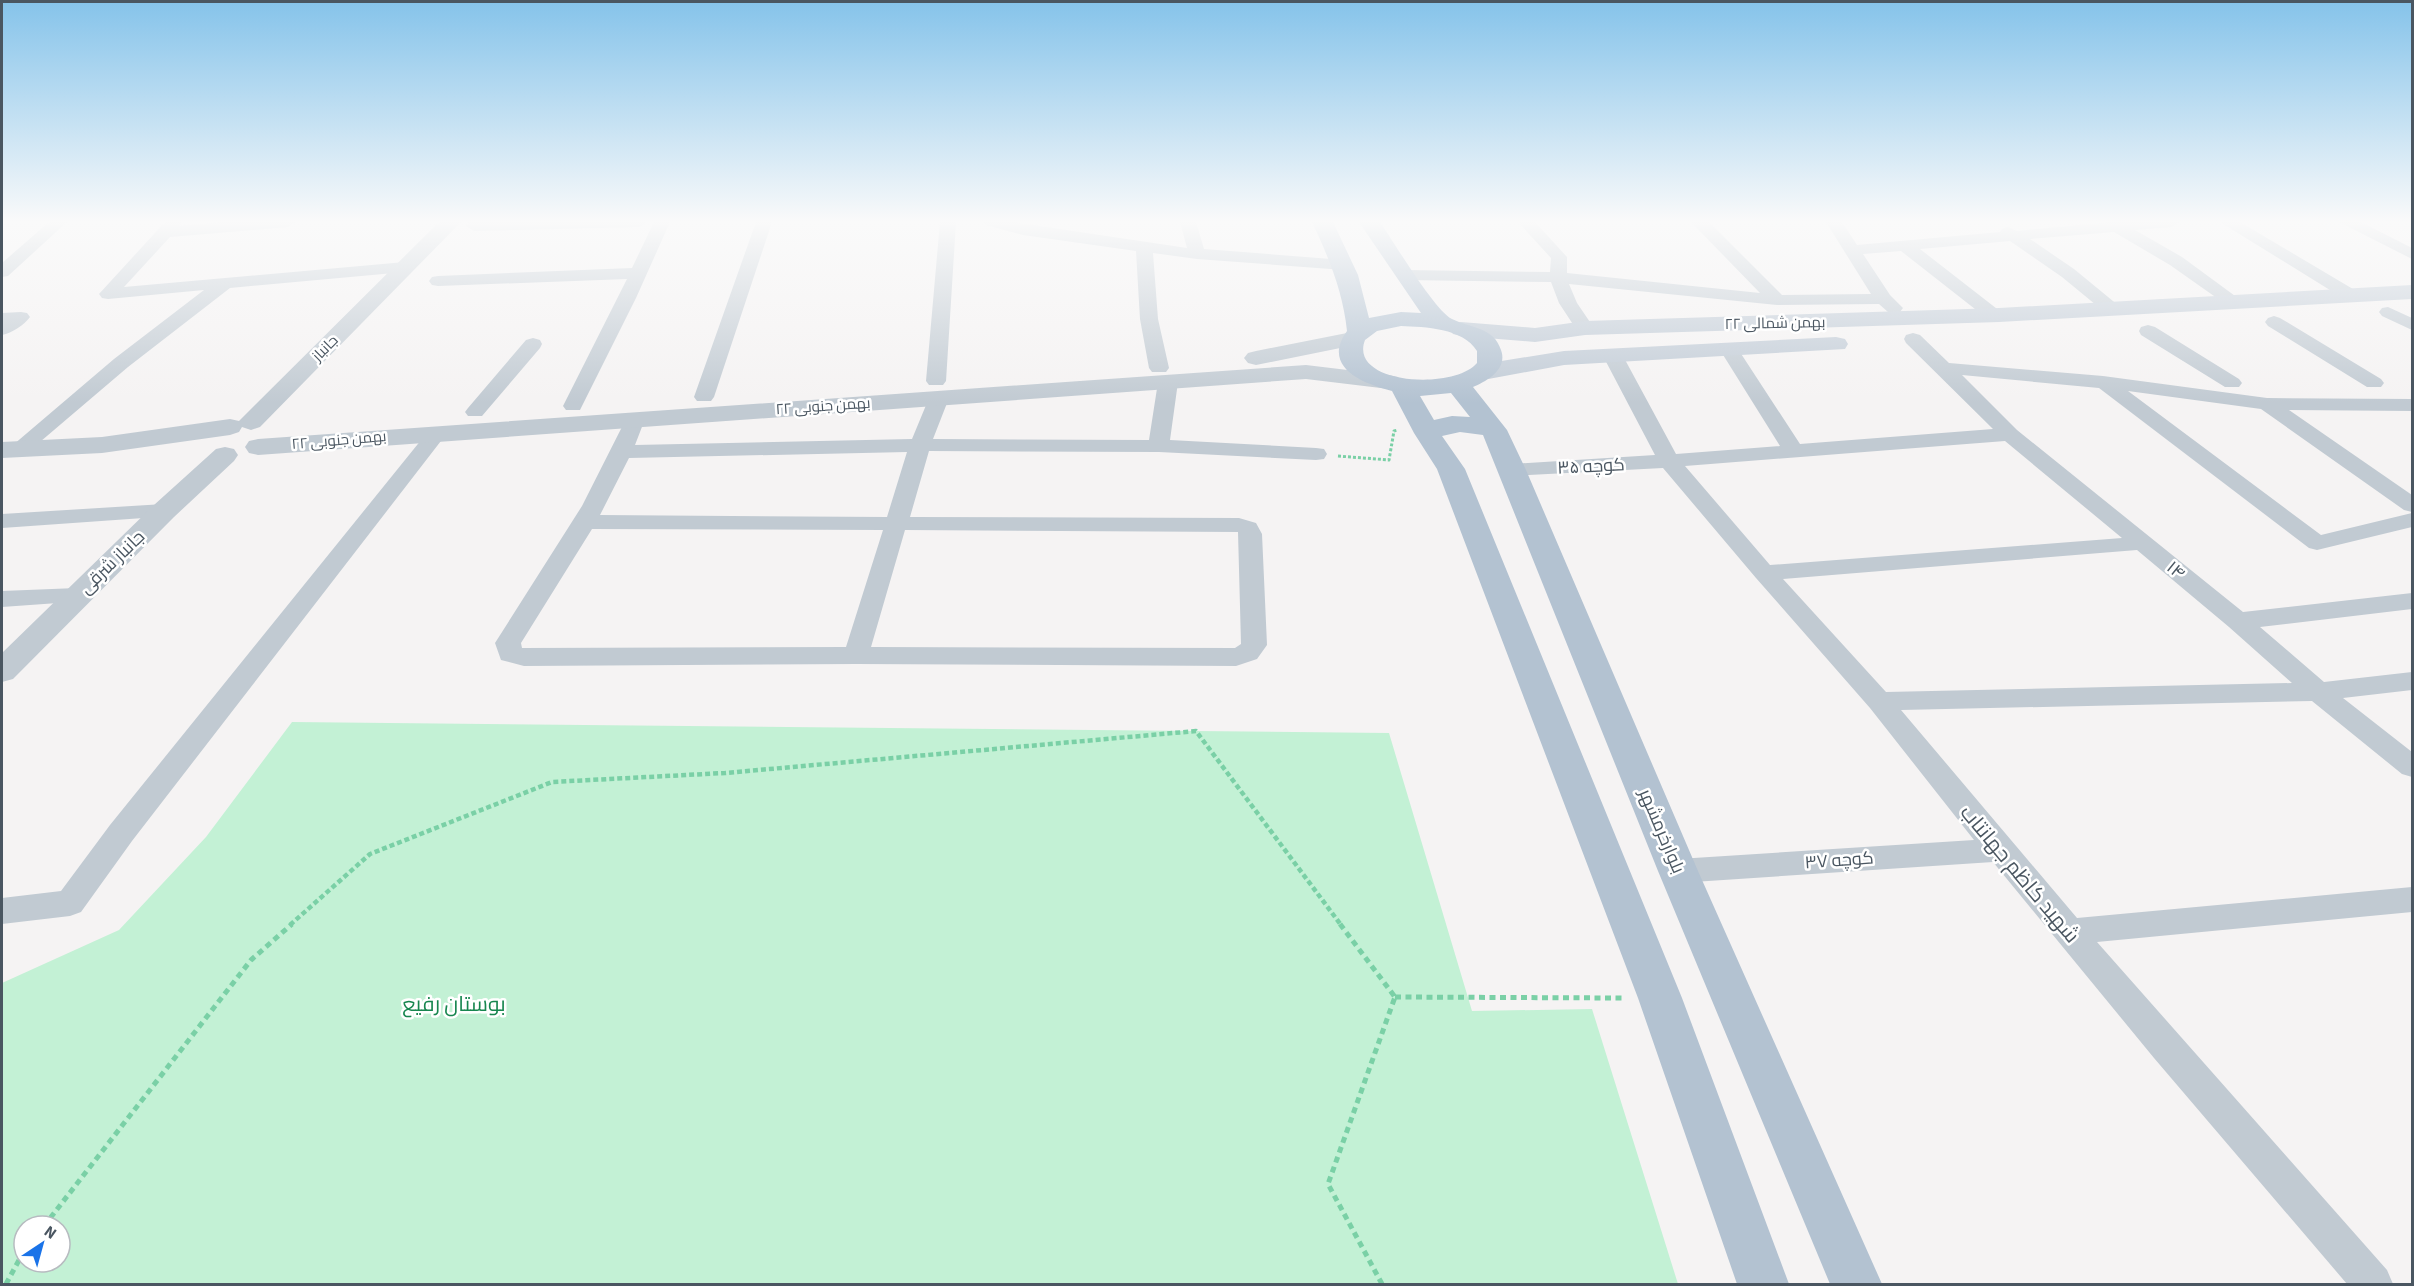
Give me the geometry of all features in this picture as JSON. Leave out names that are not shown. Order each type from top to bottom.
[{"type":"main road","points":[[1349,282],[1356,305],[1355,335],[1348,346],[1352,361],[1366,373],[1395,384],[1421,388],[1470,378],[1489,364],[1490,356],[1487,347],[1479,338],[1451,325],[1420,298],[1410,282]]},
{"type":"main road","name":"۲۲ بهمن شمالی","points":[[1470,378],[1564,358],[1729,350],[1911,330],[1995,316],[2237,304],[2412,292]]},
{"type":"main road","points":[[1356,305],[1397,312],[1412,308],[1420,298]]},
{"type":"main road","name":"۲۲ بهمن شمالی","points":[[1451,325],[1535,335],[1585,328],[2148,331],[2412,311]]},
{"type":"main road","points":[[1355,335],[1384,321],[1401,319],[1451,325]]},
{"type":"main road","points":[[1535,335],[1532,344],[1535,351],[1564,358]]},
{"type":"main road","name":"بلوارخرمشهر","points":[[1470,378],[1512,470],[1678,871],[1856,1284]]},
{"type":"main road","points":[[1395,384],[1451,469],[1660,998],[1763,1284]]},
{"type":"main road","points":[[1425,428],[1465,423],[1494,430]]},
{"type":"street","points":[[119,282],[108,294],[245,282]]},
{"type":"street","name":"جانباز","points":[[215,452],[205,445],[212,435],[250,424],[390,282]]},
{"type":"street","points":[[573,406],[635,282]]},
{"type":"street","points":[[704,397],[743,282]]},
{"type":"street","points":[[856,655],[937,390],[944,282]]},
{"type":"street","points":[[1146,282],[1149,319],[1163,375],[1159,446]]},
{"type":"street","points":[[1559,282],[1563,296],[1585,328]]},
{"type":"street","points":[[1588,282],[1777,300],[1883,299]]},
{"type":"street","points":[[1759,282],[1777,300]]},
{"type":"street","name":"۱۴","points":[[1873,282],[1883,299],[1942,368],[2010,434],[2238,621],[2318,692],[2412,767]]},
{"type":"street","points":[[1951,282],[1995,316]]},
{"type":"street","points":[[2079,282],[2113,310]]},
{"type":"street","points":[[2206,282],[2237,304]]},
{"type":"street","points":[[2329,282],[2352,296]]},
{"type":"street","points":[[11,449],[224,284]]},
{"type":"street","points":[[2388,312],[2412,325]]},
{"type":"street","points":[[2,318],[21,317],[2,330]]},
{"type":"street","points":[[2274,322],[2374,383]]},
{"type":"street","points":[[2148,331],[2232,383]]},
{"type":"street","name":"۲۲ بهمن جنوبی","points":[[1163,375],[1302,350],[1355,335]]},
{"type":"street","points":[[475,412],[533,344]]},
{"type":"street","points":[[1302,350],[1317,361],[1319,366],[1316,373]]},
{"type":"street","points":[[1729,350],[1794,451]]},
{"type":"street","name":"شهید کاظم جهانتاب","points":[[1613,356],[1669,461],[1764,573],[1879,701],[1999,850],[2373,1284]]},
{"type":"street","points":[[1942,368],[2103,381],[2267,404],[2412,405]]},
{"type":"street","name":"۲۲ بهمن جنوبی","points":[[102,445],[215,452],[635,419],[937,390],[1163,375],[1316,373],[1395,384]]},
{"type":"street","points":[[2103,381],[2317,543],[2412,520]]},
{"type":"street","name":"۲۲ بهمن جنوبی","points":[[11,449],[102,445],[250,424],[704,397],[937,390]]},
{"type":"street","points":[[2267,404],[2412,505]]},
{"type":"street","points":[[584,522],[1239,525],[1248,528],[1250,534],[1254,645],[1248,653],[1236,657],[856,655],[524,657],[510,654],[508,643],[584,522],[623,452],[635,419]]},
{"type":"street","points":[[250,424],[275,431],[273,437],[258,447]]},
{"type":"street","points":[[2,911],[70,903],[121,833],[436,433]]},
{"type":"street","name":"کوچه ۳۵","points":[[1512,470],[1669,461],[2010,434]]},
{"type":"street","points":[[623,452],[920,445],[1159,446],[1316,454]]},
{"type":"street","name":"جانباز شرقی","points":[[2,671],[164,511],[215,452]]},
{"type":"street","points":[[2,521],[164,511]]},
{"type":"street","points":[[1764,573],[2143,543]]},
{"type":"street","points":[[2,599],[77,596]]},
{"type":"street","points":[[2238,621],[2412,601]]},
{"type":"street","points":[[1879,701],[2318,692],[2412,681]]},
{"type":"street","name":"کوچه ۳۷","points":[[1678,871],[1999,850]]},
{"type":"street","points":[[2069,932],[2412,899]]},
{"type":"path","points":[[1316,454],[1389,460],[1394,431],[1425,428]]},
{"type":"path","points":[[53,1214],[251,960],[370,854],[552,782],[725,773],[1196,731],[1395,997]]},
{"type":"path","points":[[1395,997],[1660,998]]},
{"type":"path","points":[[1382,1284],[1328,1184],[1395,997]]},
{"type":"green space","name":"بوستان رفیع","points":[[292,722],[1389,733],[1472,1011],[1592,1009],[1678,1284],[2,1284],[2,983],[119,930],[206,837]]}]
